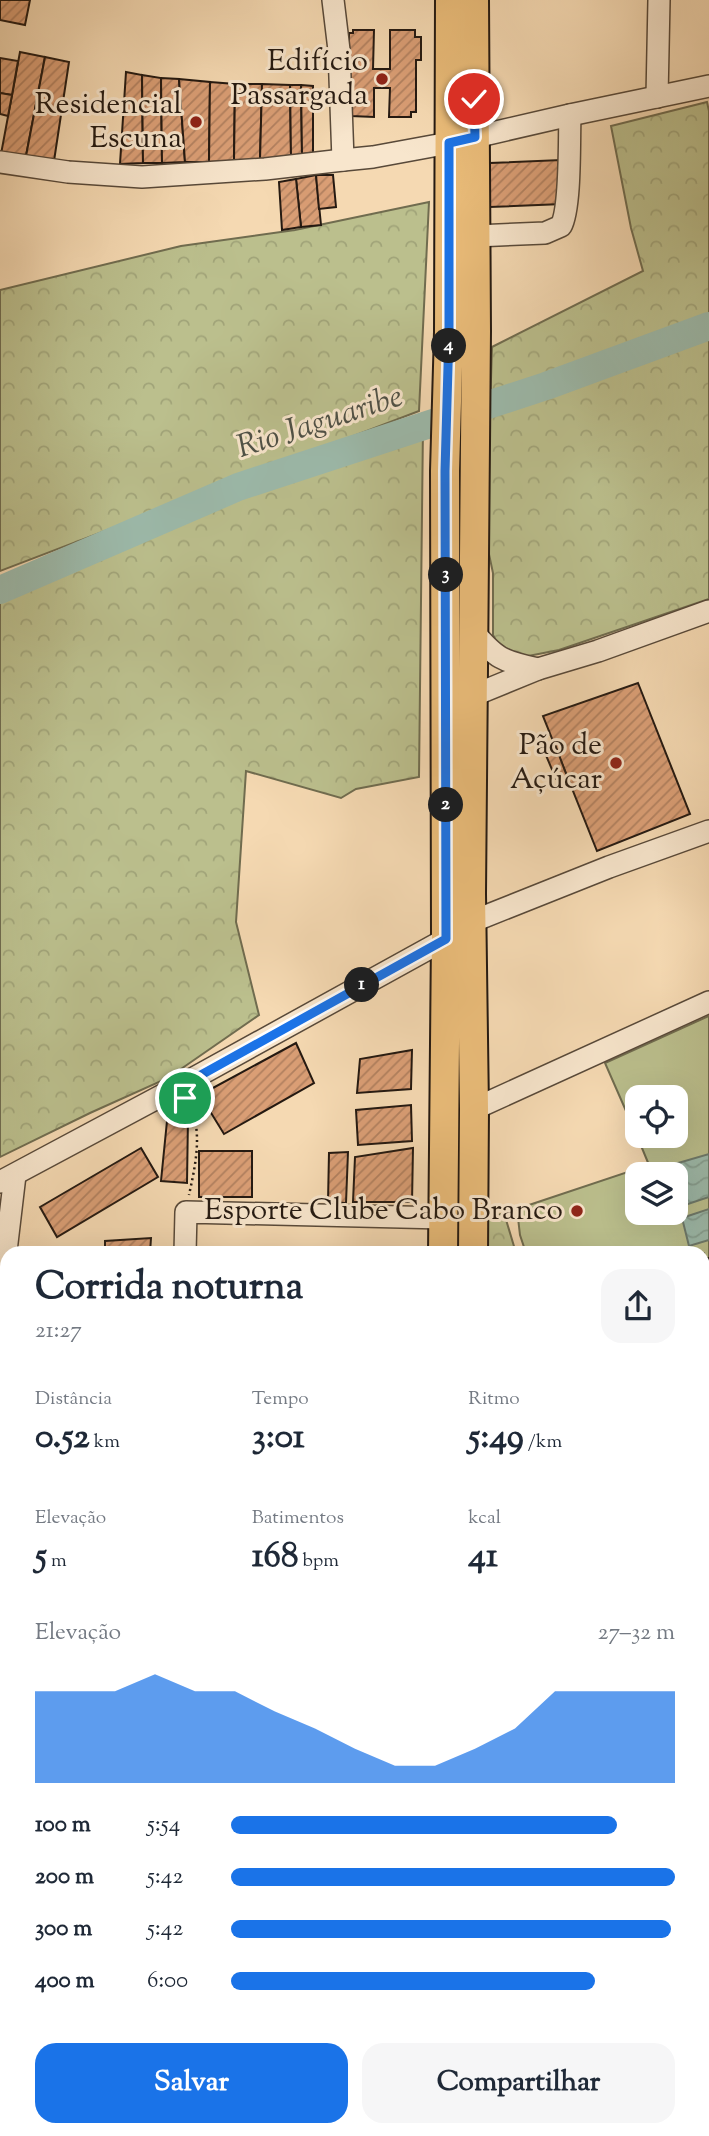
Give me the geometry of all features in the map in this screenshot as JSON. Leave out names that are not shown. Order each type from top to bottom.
[{"type":"main road","points":[[443,1246],[446,939],[445,471],[476,236],[462,140],[450,0]]},
{"type":"main road","points":[[473,1246],[471,922],[475,472],[463,332],[462,140],[474,0]]},
{"type":"street","points":[[333,0],[340,50],[343,160]]},
{"type":"street","points":[[657,97],[659,0]]},
{"type":"street","points":[[0,162],[68,172],[142,177],[265,169],[343,160],[462,140],[709,86]]},
{"type":"street","points":[[476,236],[545,233],[561,226],[565,217],[568,185],[569,115]]},
{"type":"street","points":[[472,696],[538,668],[709,611]]},
{"type":"street","points":[[472,630],[488,649],[504,661],[538,668]]},
{"type":"street","points":[[471,922],[709,831]]},
{"type":"street","points":[[4,1246],[8,1178],[174,1090],[446,939]]},
{"type":"street","points":[[474,1109],[709,1002]]},
{"type":"street","points":[[185,1246],[186,1212],[443,1218]]},
{"type":"path","points":[[174,1090],[185,1098],[196,1121],[194,1172],[186,1212]]},
{"type":"green space","points":[[707,102],[709,599],[559,650],[518,658],[501,650],[493,635],[493,573],[486,540],[492,347],[643,271],[631,228],[611,126]]},
{"type":"green space","points":[[429,202],[419,411],[0,571],[0,290],[181,246],[295,230]]},
{"type":"green space","points":[[423,426],[419,777],[356,789],[341,798],[246,771],[236,922],[259,1015],[168,1078],[0,1157],[0,586],[238,487]]},
{"type":"green space","name":"Esporte Clube Cabo Branco","points":[[709,1016],[709,1246],[524,1246],[517,1209],[625,1173],[625,1225],[688,1225],[688,1162],[648,1162],[642,1148],[688,1148],[688,1085],[625,1085],[625,1109],[605,1063]]},
{"type":"green space","points":[[504,1213],[514,1246],[480,1246],[479,1221]]},
{"type":"water","points":[[709,1154],[709,1197],[688,1204],[688,1162],[682,1162]]},
{"type":"water","points":[[709,1209],[709,1240],[689,1246],[684,1225],[688,1225],[688,1216]]},
{"type":"building","points":[[0,0],[30,0],[25,25],[0,20]]},
{"type":"building","name":"Edifício Passargada","points":[[353,30],[374,30],[373,69],[390,69],[390,30],[415,30],[415,37],[421,37],[421,60],[416,60],[416,112],[411,112],[411,117],[389,117],[390,88],[374,88],[374,117],[351,116],[349,33],[353,33]]},
{"type":"building","points":[[20,52],[45,57],[26,156],[1,154]]},
{"type":"building","points":[[45,57],[69,62],[54,161],[26,156]]},
{"type":"building","points":[[0,58],[18,61],[12,95],[0,93]]},
{"type":"building","points":[[126,72],[142,75],[143,163],[120,164]]},
{"type":"building","points":[[142,75],[161,78],[162,163],[143,163]]},
{"type":"building","points":[[161,78],[179,79],[185,162],[162,163]]},
{"type":"building","name":"Residencial Escuna","points":[[179,79],[210,82],[209,162],[185,162]]},
{"type":"building","points":[[210,82],[235,84],[234,161],[209,162]]},
{"type":"building","points":[[235,84],[262,84],[260,160],[234,161]]},
{"type":"building","points":[[262,84],[290,85],[291,156],[260,160]]},
{"type":"building","points":[[290,85],[301,85],[302,154],[291,156]]},
{"type":"building","points":[[301,85],[313,86],[313,153],[302,154]]},
{"type":"building","points":[[0,93],[12,95],[8,116],[0,114]]},
{"type":"building","points":[[561,160],[562,204],[490,207],[490,163]]},
{"type":"building","points":[[316,175],[321,225],[301,227],[296,179]]},
{"type":"building","points":[[316,175],[333,175],[336,207],[319,209]]},
{"type":"building","points":[[296,179],[301,227],[282,230],[279,182]]},
{"type":"building","name":"Pão de Açúcar","points":[[638,683],[690,814],[597,851],[543,716]]},
{"type":"building","points":[[556,747],[568,779],[562,782],[556,779],[545,753]]},
{"type":"building","points":[[296,1043],[314,1083],[224,1134],[200,1095]]},
{"type":"building","points":[[412,1050],[411,1089],[357,1093],[360,1059]]},
{"type":"building","points":[[411,1105],[412,1141],[358,1145],[356,1110]]},
{"type":"building","points":[[188,1117],[187,1183],[161,1181],[167,1121]]},
{"type":"building","points":[[141,1148],[158,1177],[57,1237],[40,1207]]},
{"type":"building","points":[[413,1148],[412,1202],[353,1202],[355,1157]]},
{"type":"building","points":[[199,1151],[252,1151],[252,1197],[199,1197]]},
{"type":"building","points":[[348,1152],[346,1203],[328,1202],[329,1153]]},
{"type":"building","points":[[151,1238],[150,1246],[105,1246],[105,1241]]},
{"type":"waterway","name":"Rio Jaguaribe","points":[[0,590],[238,487],[546,386],[709,326]]},
{"type":"place","name":"Edifício Passargada","points":[[382,79]]},
{"type":"place","name":"Residencial Escuna","points":[[196,122]]},
{"type":"place","name":"Pão de Açúcar","points":[[616,763]]},
{"type":"place","name":"Esporte Clube Cabo Branco","points":[[577,1211]]},
{"type":"route","points":[[185,1098],[174,1090],[446,939],[445,471],[449,332],[449,143],[475,137],[474,99]]}]
